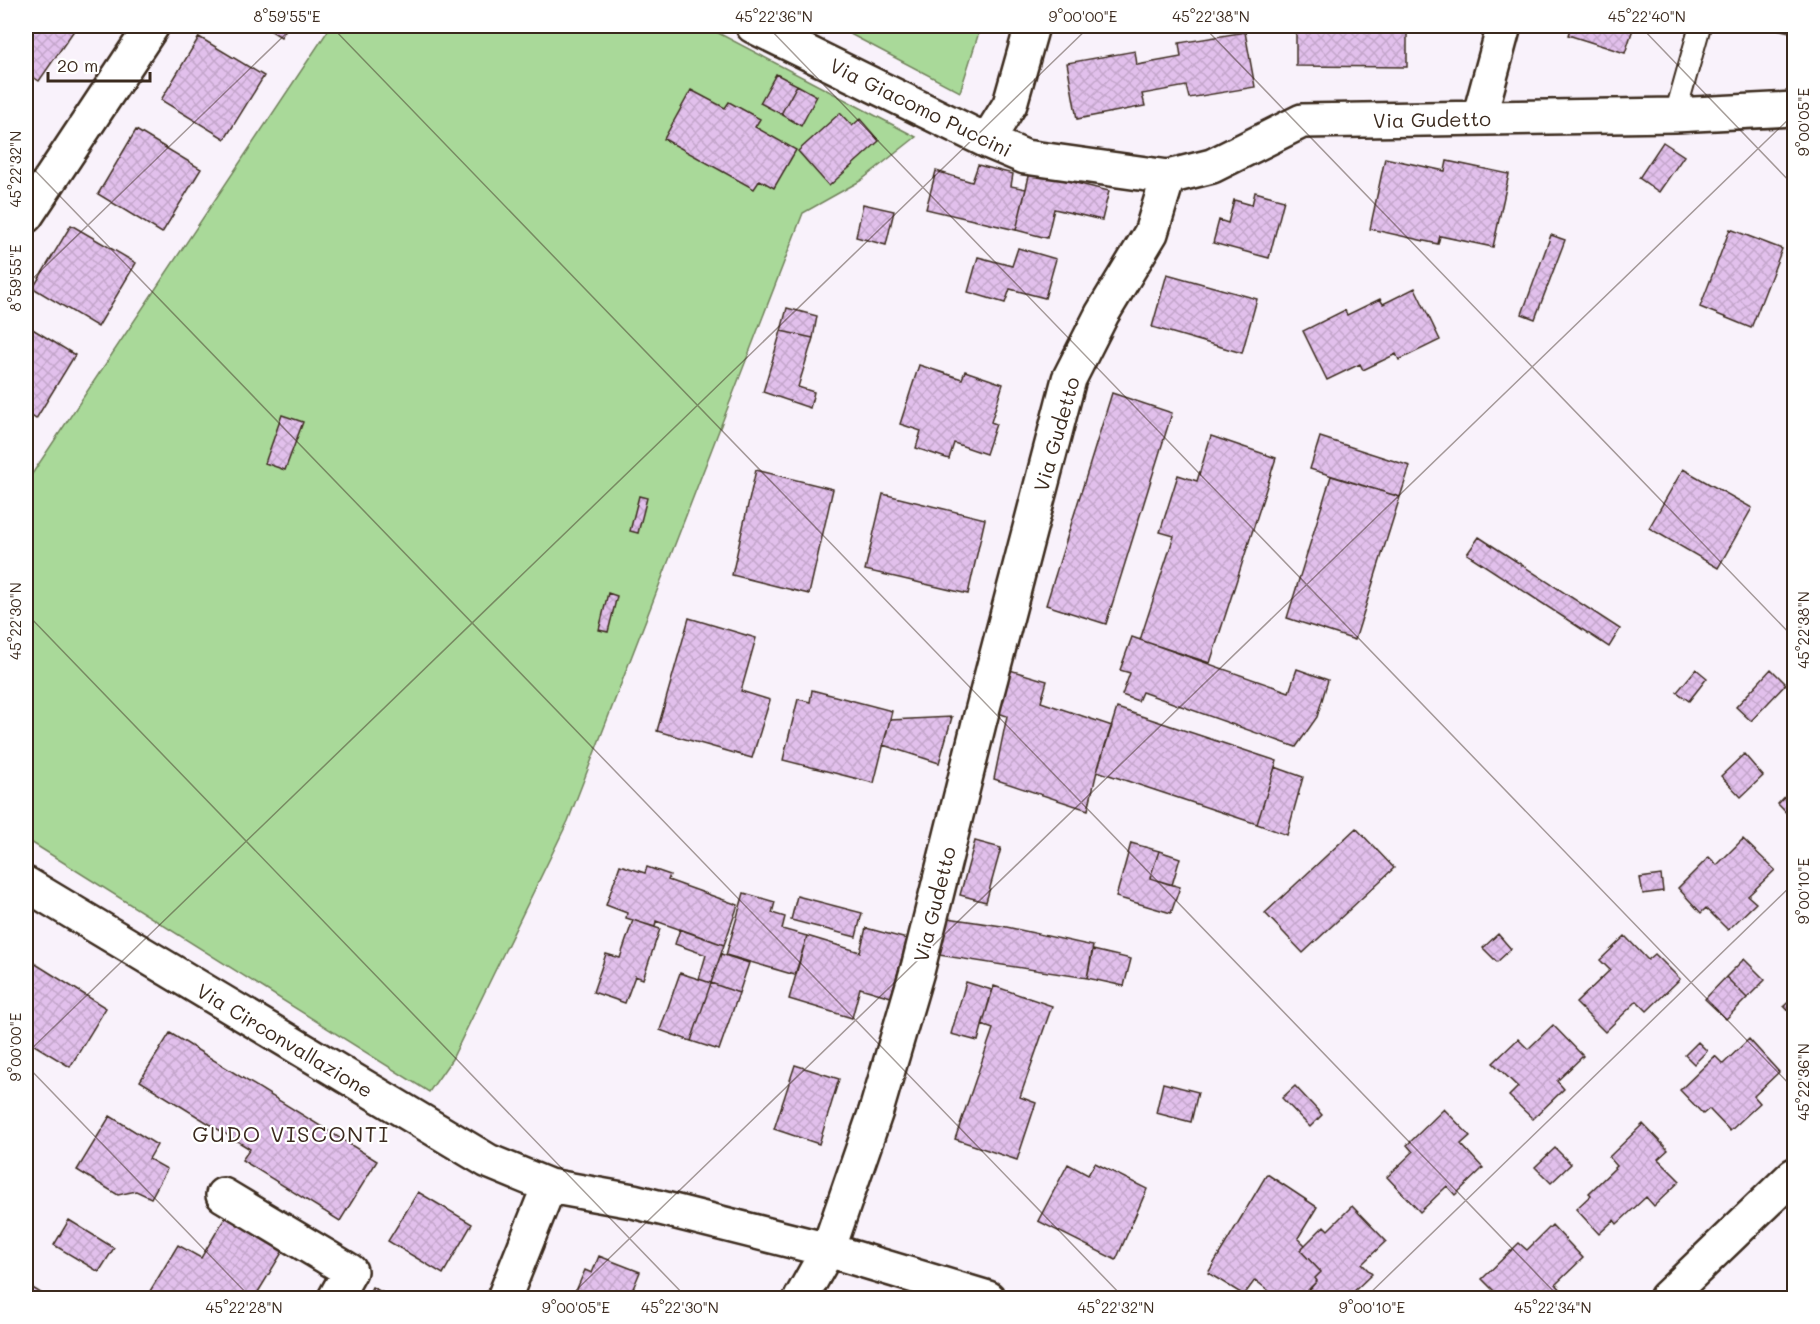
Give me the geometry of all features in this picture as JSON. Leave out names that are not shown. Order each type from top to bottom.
[{"type":"street","points":[[26,216],[152,26]]},
{"type":"street","name":"Via Giacomo Puccini","points":[[753,26],[987,141],[1025,157],[1168,177]]},
{"type":"street","points":[[987,141],[1010,104],[1032,26]]},
{"type":"street","points":[[1479,118],[1504,26]]},
{"type":"street","name":"Via Gudetto","points":[[801,1299],[828,1250],[876,1111],[918,968],[979,723],[1070,379],[1102,314],[1151,233],[1168,177],[1212,166],[1302,121],[1675,115],[1794,110]]},
{"type":"street","name":"Via Circonvallazione","points":[[26,884],[488,1161],[549,1186],[633,1201],[828,1250],[987,1299]]},
{"type":"street","points":[[1665,1299],[1794,1176]]},
{"type":"street","points":[[504,1299],[549,1186]]},
{"type":"street","points":[[223,1195],[350,1271],[335,1299]]},
{"type":"lane","points":[[1675,115],[1700,26]]},
{"type":"green space","points":[[331,26],[705,26],[916,137],[860,181],[803,213],[568,821],[452,1059],[429,1092],[26,839],[26,483]]},
{"type":"green space","points":[[835,26],[981,26],[960,92]]},
{"type":"building","points":[[26,26],[70,26],[75,29],[39,81],[26,72]]},
{"type":"building","points":[[263,26],[288,26],[281,37]]},
{"type":"building","points":[[1296,26],[1407,26],[1407,67],[1296,66]]},
{"type":"building","points":[[1571,26],[1634,26],[1625,53],[1568,35]]},
{"type":"building","points":[[1763,26],[1792,26],[1790,32]]},
{"type":"building","points":[[1245,32],[1255,87],[1189,98],[1186,86],[1142,94],[1145,106],[1077,119],[1067,63],[1135,51],[1137,65],[1181,57],[1179,43]]},
{"type":"building","points":[[199,37],[264,76],[225,139],[161,100]]},
{"type":"building","points":[[776,74],[797,85],[781,114],[760,103]]},
{"type":"building","points":[[797,85],[817,96],[801,126],[781,114]]},
{"type":"building","points":[[691,90],[725,108],[729,102],[760,119],[755,127],[796,150],[774,188],[760,180],[754,189],[664,139]]},
{"type":"building","points":[[840,113],[852,126],[860,119],[879,141],[829,186],[798,151]]},
{"type":"building","points":[[136,130],[201,169],[162,233],[98,194]]},
{"type":"building","points":[[1663,142],[1684,156],[1659,192],[1639,178]]},
{"type":"building","points":[[1385,158],[1445,171],[1447,161],[1509,174],[1493,247],[1440,236],[1438,244],[1370,229]]},
{"type":"building","points":[[978,165],[1013,174],[1011,186],[1026,189],[1016,230],[926,209],[936,171],[972,182]]},
{"type":"building","points":[[1030,172],[1109,191],[1102,220],[1054,209],[1047,238],[1016,230]]},
{"type":"building","points":[[1255,192],[1284,200],[1269,258],[1213,243],[1219,220],[1228,223],[1234,200],[1252,205]]},
{"type":"building","points":[[863,204],[894,211],[886,245],[856,237]]},
{"type":"building","points":[[71,225],[136,263],[98,327],[33,288]]},
{"type":"building","points":[[1730,229],[1782,249],[1751,328],[1700,307]]},
{"type":"building","points":[[1551,235],[1565,240],[1535,319],[1522,314]]},
{"type":"building","points":[[1018,248],[1056,259],[1045,298],[1010,289],[1005,303],[968,292],[978,257],[1012,266]]},
{"type":"building","points":[[1167,274],[1257,299],[1242,353],[1152,327]]},
{"type":"building","points":[[1415,288],[1440,340],[1399,360],[1396,354],[1363,370],[1360,364],[1327,380],[1303,331],[1345,310],[1347,315],[1380,299],[1383,304]]},
{"type":"building","points":[[787,308],[817,316],[813,338],[781,331]]},
{"type":"building","points":[[26,325],[75,355],[36,419],[26,412]]},
{"type":"building","points":[[781,331],[813,338],[798,387],[814,392],[810,408],[763,392]]},
{"type":"building","points":[[919,365],[962,379],[965,371],[1003,384],[991,422],[996,424],[986,454],[954,443],[949,459],[916,448],[921,431],[900,424]]},
{"type":"building","points":[[1112,393],[1172,413],[1106,624],[1046,605]]},
{"type":"building","points":[[282,415],[303,422],[285,470],[265,463]]},
{"type":"building","points":[[1211,436],[1276,458],[1210,663],[1140,640],[1174,536],[1160,532],[1178,475],[1197,481]]},
{"type":"building","points":[[1320,437],[1410,466],[1400,497],[1310,469]]},
{"type":"building","points":[[1683,469],[1752,508],[1718,568],[1649,528]]},
{"type":"building","points":[[756,470],[833,489],[809,594],[732,575]]},
{"type":"building","points":[[1331,476],[1400,497],[1355,640],[1287,618]]},
{"type":"building","points":[[883,494],[985,519],[968,594],[865,570]]},
{"type":"building","points":[[639,496],[647,498],[638,533],[630,531]]},
{"type":"building","points":[[1479,537],[1620,629],[1609,647],[1467,554]]},
{"type":"building","points":[[608,593],[617,596],[608,632],[599,630]]},
{"type":"building","points":[[689,618],[756,638],[741,691],[770,700],[752,758],[657,731]]},
{"type":"building","points":[[1132,637],[1289,692],[1297,669],[1328,680],[1317,717],[1296,747],[1142,692],[1138,701],[1122,695],[1130,673],[1120,670]]},
{"type":"building","points":[[1003,668],[1047,681],[1041,702],[1112,726],[1097,771],[1088,810],[994,779],[1007,716],[992,711]]},
{"type":"building","points":[[1696,669],[1707,678],[1689,701],[1677,692]]},
{"type":"building","points":[[1771,669],[1786,684],[1751,721],[1736,707]]},
{"type":"building","points":[[812,690],[892,711],[874,783],[783,760],[798,699],[810,702]]},
{"type":"building","points":[[1117,708],[1277,761],[1257,824],[1097,771]]},
{"type":"building","points":[[952,717],[939,763],[883,745],[890,720]]},
{"type":"building","points":[[1744,754],[1763,776],[1741,797],[1721,776]]},
{"type":"building","points":[[1275,767],[1303,777],[1287,835],[1257,824]]},
{"type":"building","points":[[1794,787],[1794,821],[1778,804]]},
{"type":"building","points":[[1356,828],[1394,868],[1303,953],[1265,913]]},
{"type":"building","points":[[1743,839],[1775,870],[1748,896],[1756,903],[1728,930],[1706,908],[1701,913],[1678,888],[1709,857],[1717,865]]},
{"type":"building","points":[[975,841],[1001,848],[986,902],[960,895]]},
{"type":"building","points":[[1131,843],[1159,851],[1150,878],[1180,887],[1171,913],[1116,897]]},
{"type":"building","points":[[1159,851],[1180,858],[1172,885],[1150,878]]},
{"type":"building","points":[[620,865],[645,873],[647,867],[670,875],[668,880],[738,905],[724,945],[656,921],[655,927],[626,918],[627,913],[606,905]]},
{"type":"building","points":[[1661,875],[1663,891],[1643,894],[1640,878]]},
{"type":"building","points":[[744,893],[775,902],[772,913],[785,917],[782,929],[807,936],[795,975],[726,955]]},
{"type":"building","points":[[797,896],[862,913],[856,937],[791,920]]},
{"type":"building","points":[[941,917],[1002,926],[1093,946],[1087,978],[932,954]]},
{"type":"building","points":[[633,920],[660,929],[643,979],[635,976],[625,1003],[593,992],[606,954],[620,958]]},
{"type":"building","points":[[866,928],[907,939],[891,997],[860,988],[852,1018],[789,999],[807,936],[860,952]]},
{"type":"building","points":[[680,929],[724,945],[711,983],[699,979],[706,955],[675,944]]},
{"type":"building","points":[[1498,934],[1511,949],[1497,962],[1483,948]]},
{"type":"building","points":[[1625,936],[1648,960],[1655,954],[1680,979],[1647,1011],[1637,1001],[1605,1032],[1576,1003],[1610,970],[1600,960]]},
{"type":"building","points":[[1093,950],[1131,959],[1124,986],[1087,978]]},
{"type":"building","points":[[721,954],[749,963],[739,993],[711,983]]},
{"type":"building","points":[[26,958],[106,1008],[70,1067],[26,1040]]},
{"type":"building","points":[[1744,959],[1765,980],[1747,998],[1726,977]]},
{"type":"building","points":[[680,973],[711,983],[691,1041],[660,1030]]},
{"type":"building","points":[[1726,977],[1747,998],[1726,1019],[1705,999]]},
{"type":"building","points":[[966,982],[992,990],[978,1041],[951,1034]]},
{"type":"building","points":[[711,983],[739,993],[719,1050],[691,1041]]},
{"type":"building","points":[[994,986],[1052,1006],[1020,1097],[1036,1103],[1017,1160],[955,1139],[993,1029],[982,1025]]},
{"type":"building","points":[[1794,997],[1794,1017],[1784,1006]]},
{"type":"building","points":[[1553,1025],[1583,1056],[1557,1081],[1564,1089],[1533,1119],[1509,1096],[1518,1087],[1493,1063],[1518,1039],[1528,1049]]},
{"type":"building","points":[[170,1033],[377,1161],[340,1221],[242,1160],[250,1149],[140,1081]]},
{"type":"building","points":[[1749,1039],[1779,1072],[1754,1096],[1760,1103],[1730,1131],[1709,1109],[1703,1114],[1680,1090],[1715,1056],[1723,1064]]},
{"type":"building","points":[[1698,1042],[1707,1051],[1694,1064],[1685,1055]]},
{"type":"building","points":[[795,1065],[839,1079],[819,1144],[774,1129]]},
{"type":"building","points":[[1163,1083],[1198,1092],[1191,1122],[1156,1113]]},
{"type":"building","points":[[1295,1086],[1322,1115],[1310,1127],[1282,1098]]},
{"type":"building","points":[[1444,1109],[1470,1136],[1461,1144],[1483,1168],[1455,1195],[1447,1186],[1420,1212],[1387,1177],[1413,1152],[1407,1145]]},
{"type":"building","points":[[110,1116],[157,1145],[149,1159],[167,1169],[151,1198],[136,1191],[118,1195],[77,1170]]},
{"type":"building","points":[[1643,1124],[1668,1150],[1658,1159],[1680,1181],[1654,1206],[1646,1197],[1617,1224],[1614,1220],[1599,1234],[1576,1209],[1617,1166],[1609,1157]]},
{"type":"building","points":[[1555,1148],[1571,1164],[1551,1183],[1535,1167]]},
{"type":"building","points":[[1095,1163],[1147,1189],[1116,1260],[1038,1221],[1068,1164],[1088,1175]]},
{"type":"building","points":[[1267,1174],[1317,1207],[1298,1238],[1305,1245],[1300,1250],[1321,1272],[1315,1278],[1317,1281],[1300,1298],[1278,1298],[1255,1280],[1244,1295],[1208,1273]]},
{"type":"building","points":[[418,1192],[472,1224],[443,1274],[388,1241]]},
{"type":"building","points":[[1352,1206],[1386,1241],[1362,1264],[1372,1274],[1347,1298],[1302,1298],[1317,1281],[1315,1278],[1321,1272],[1300,1250],[1324,1226],[1328,1230]]},
{"type":"building","points":[[229,1211],[286,1246],[258,1292],[269,1298],[151,1298],[147,1296],[178,1245],[201,1258]]},
{"type":"building","points":[[69,1220],[114,1248],[99,1272],[54,1245]]},
{"type":"building","points":[[1552,1225],[1583,1258],[1556,1284],[1564,1293],[1559,1298],[1514,1298],[1512,1296],[1501,1298],[1482,1279],[1519,1243],[1527,1250]]},
{"type":"building","points":[[599,1256],[640,1272],[629,1298],[573,1298],[585,1270],[592,1273]]},
{"type":"building","points":[[26,1284],[49,1298],[26,1298]]},
{"type":"building","points":[[372,1287],[393,1298],[366,1298]]},
{"type":"district","name":"GUDO VISCONTI","points":[[291,1133]]}]
